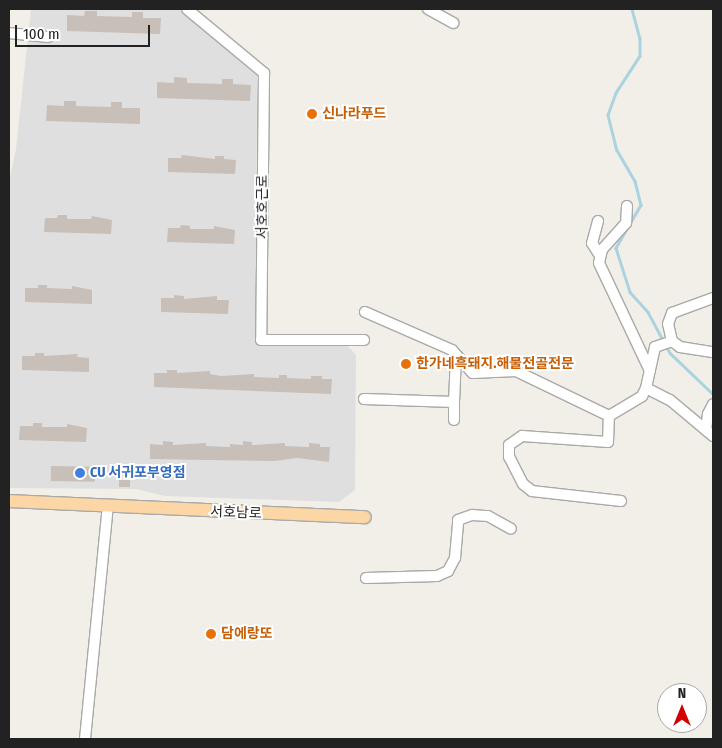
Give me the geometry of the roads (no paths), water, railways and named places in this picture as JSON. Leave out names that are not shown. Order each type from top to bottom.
[{"type":"main road","name":"서호남로","points":[[9,501],[365,517]]},
{"type":"street","name":"서호호근로","points":[[186,9],[264,73],[261,340],[364,340]]},
{"type":"street","points":[[428,9],[453,23]]},
{"type":"street","points":[[9,33],[48,36]]},
{"type":"street","points":[[627,206],[626,223],[600,256],[599,263],[650,372]]},
{"type":"street","points":[[598,221],[592,244],[600,256]]},
{"type":"street","points":[[713,298],[672,313],[668,324],[672,341],[680,348],[713,352]]},
{"type":"street","points":[[365,312],[444,346],[473,373],[516,371],[609,416]]},
{"type":"street","points":[[609,416],[634,402],[646,388],[655,347],[672,341]]},
{"type":"street","points":[[454,420],[456,356]]},
{"type":"street","points":[[646,388],[670,400],[710,433]]},
{"type":"street","points":[[364,399],[454,402]]},
{"type":"street","points":[[710,433],[708,414],[713,404]]},
{"type":"street","points":[[609,416],[608,442],[522,436],[510,445],[509,457],[522,484],[532,491],[621,501]]},
{"type":"street","points":[[85,739],[108,506]]},
{"type":"street","points":[[366,578],[437,576],[448,571],[455,558],[458,520],[472,515],[488,516],[511,529]]},
{"type":"waterway","points":[[632,9],[640,38],[640,56],[616,93],[608,115],[617,150],[635,181],[641,205],[616,248],[630,292],[648,312],[663,340]]},
{"type":"waterway","points":[[666,345],[670,353],[713,394]]},
{"type":"place","name":"신나라푸드","points":[[312,114]]},
{"type":"place","name":"한가네흑돼지.해물전골전문","points":[[406,364]]},
{"type":"place","name":"CU 서귀포부영점","points":[[80,473]]},
{"type":"place","name":"담에랑또","points":[[211,634]]}]
